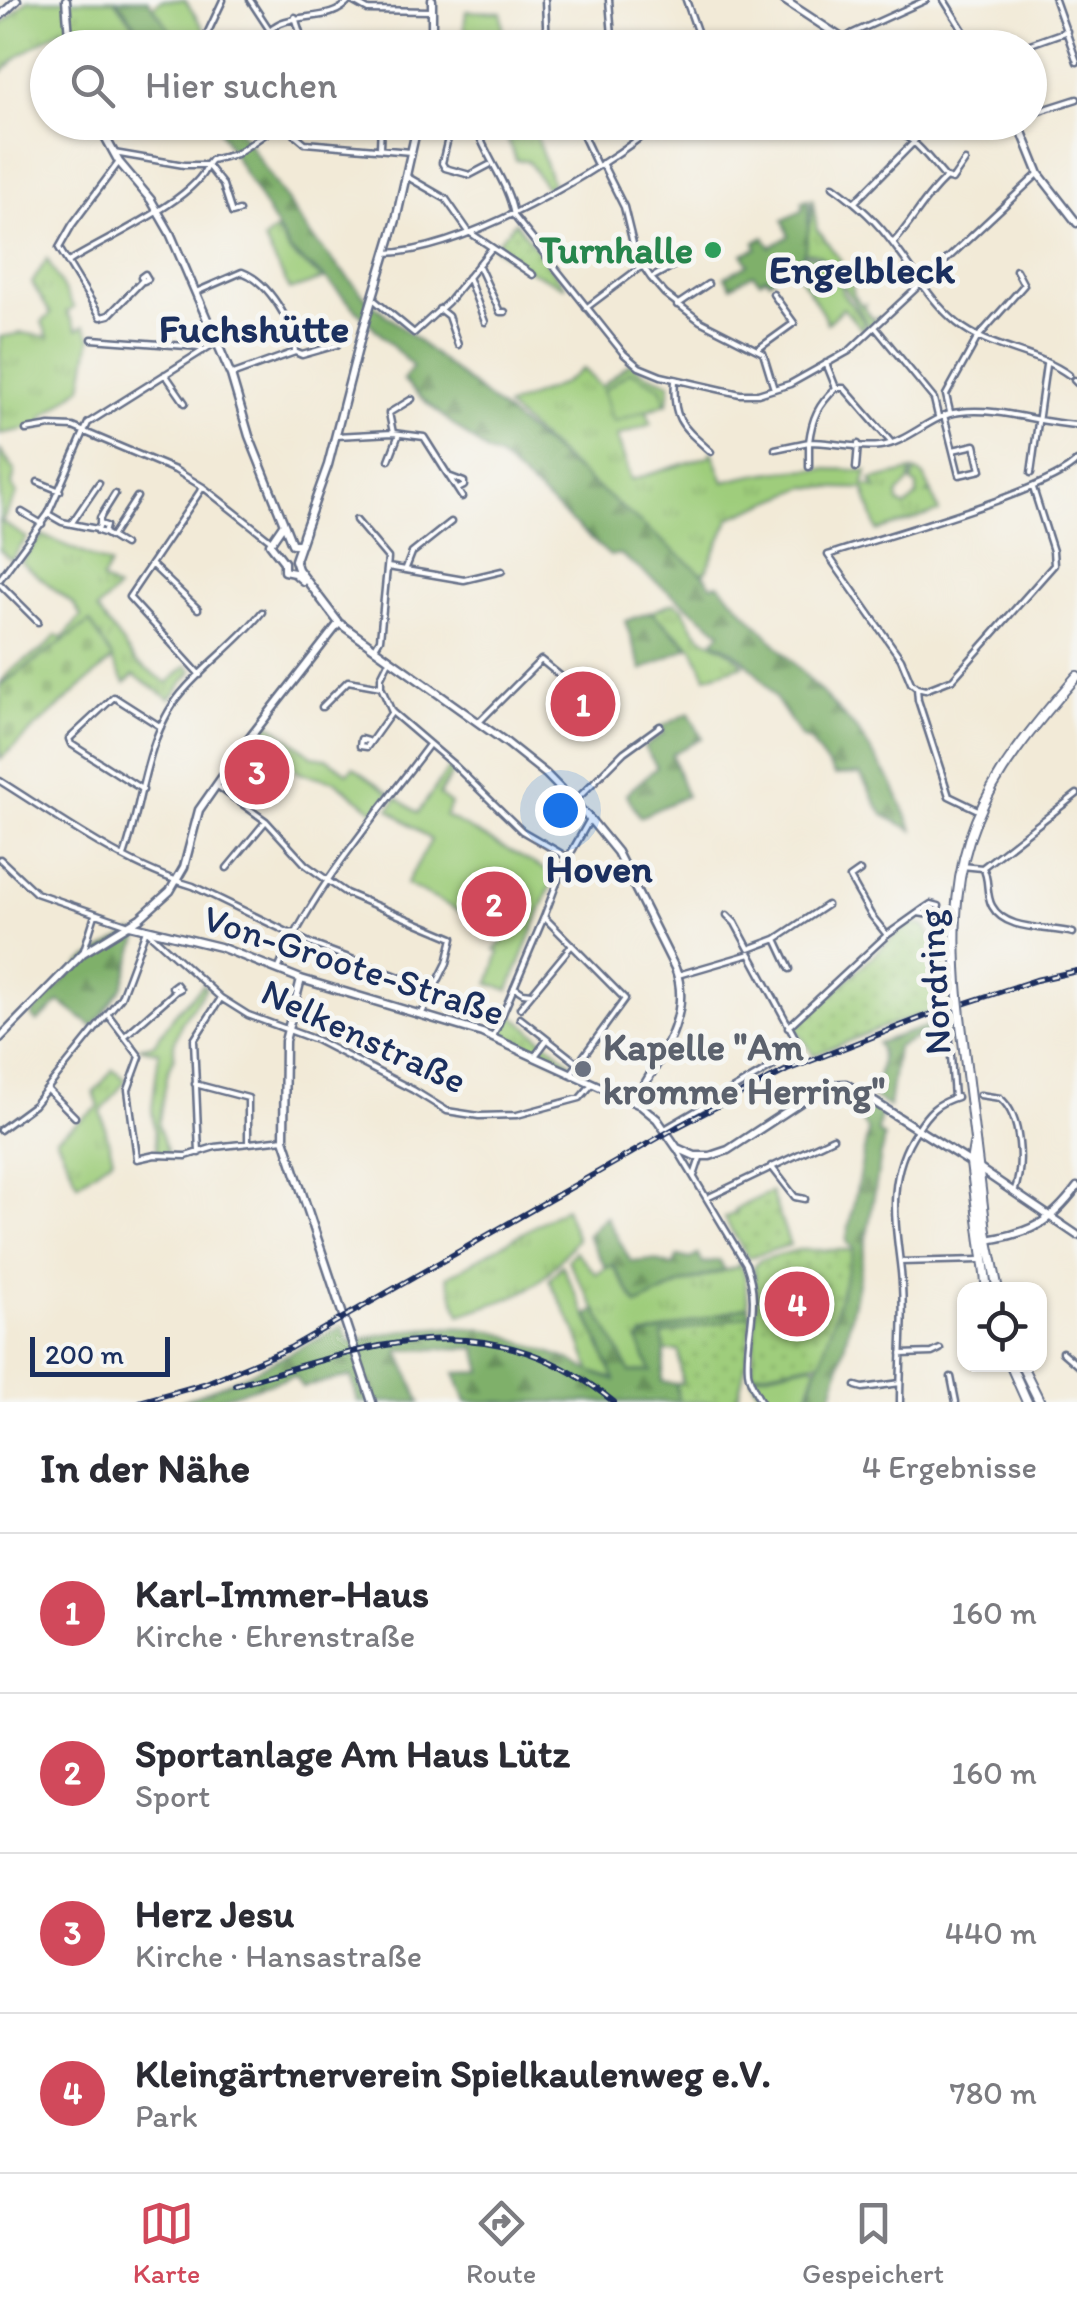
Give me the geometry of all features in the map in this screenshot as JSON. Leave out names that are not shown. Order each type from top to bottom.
[{"type":"main road","name":"Nordring","points":[[984,1242],[980,1170],[958,997],[954,923],[962,866],[979,810],[1016,748],[1077,676]]},
{"type":"main road","name":"Nordring","points":[[975,1141],[972,1163],[984,1242]]},
{"type":"main road","points":[[984,1242],[981,1260],[985,1282]]},
{"type":"main road","points":[[984,1242],[996,1282]]},
{"type":"main road","points":[[1014,1372],[1027,1402]]},
{"type":"main road","points":[[1025,1372],[1040,1402]]},
{"type":"street","points":[[0,16],[17,0]]},
{"type":"street","points":[[66,0],[68,30]]},
{"type":"street","points":[[209,30],[223,0]]},
{"type":"street","points":[[250,0],[269,29],[295,17],[338,12],[350,0],[368,10],[432,11]]},
{"type":"street","points":[[432,0],[432,30]]},
{"type":"street","points":[[544,0],[546,30]]},
{"type":"street","points":[[609,0],[612,30]]},
{"type":"street","points":[[686,0],[697,30]]},
{"type":"street","points":[[784,0],[830,30]]},
{"type":"street","points":[[863,30],[926,0]]},
{"type":"street","points":[[944,0],[963,30]]},
{"type":"street","points":[[1055,0],[1077,62]]},
{"type":"street","points":[[295,17],[299,30]]},
{"type":"street","points":[[1047,39],[1077,34]]},
{"type":"street","points":[[1047,109],[1077,99]]},
{"type":"street","points":[[107,140],[119,162],[158,210],[231,375],[248,436],[283,525],[292,544],[298,544]]},
{"type":"street","points":[[68,262],[158,210],[205,172],[210,160],[236,154],[257,140]]},
{"type":"street","points":[[301,140],[411,152]]},
{"type":"street","points":[[380,140],[380,148]]},
{"type":"street","points":[[292,564],[336,436],[414,140]]},
{"type":"street","points":[[448,140],[442,163],[445,168],[470,175],[490,164]]},
{"type":"street","points":[[481,140],[512,203],[514,216],[632,361],[649,372],[674,380],[740,394],[774,391],[849,350],[1038,174]]},
{"type":"street","points":[[586,140],[624,207],[631,243],[642,266],[678,304],[711,328],[758,349],[767,363],[774,391]]},
{"type":"street","points":[[386,253],[444,242],[514,216],[636,140]]},
{"type":"street","points":[[909,140],[946,178],[952,180],[957,176],[965,161]]},
{"type":"street","points":[[855,202],[915,140]]},
{"type":"street","points":[[1025,140],[1038,174],[1077,223]]},
{"type":"street","points":[[114,154],[184,165],[207,164]]},
{"type":"street","points":[[119,162],[60,245],[101,317],[109,315],[143,280]]},
{"type":"street","points":[[207,164],[222,185],[232,213],[239,211]]},
{"type":"street","points":[[406,176],[452,204],[469,232],[533,274]]},
{"type":"street","points":[[893,243],[909,226],[916,210],[946,178]]},
{"type":"street","points":[[834,186],[855,202],[893,243],[921,284],[958,324],[978,337],[1057,367],[1068,375]]},
{"type":"street","points":[[372,299],[414,333],[492,248]]},
{"type":"street","points":[[651,278],[687,258]]},
{"type":"street","points":[[478,264],[500,312],[504,312]]},
{"type":"street","points":[[586,308],[642,266]]},
{"type":"street","points":[[952,450],[974,445],[981,470],[959,475],[952,450],[944,415],[946,396],[978,337],[1024,285],[1016,270]]},
{"type":"street","points":[[196,292],[237,273],[252,276],[288,322],[295,352],[302,356],[338,345]]},
{"type":"street","points":[[468,277],[486,322]]},
{"type":"street","points":[[678,304],[708,284]]},
{"type":"street","points":[[758,349],[794,322],[773,294]]},
{"type":"street","points":[[440,309],[448,316],[458,345]]},
{"type":"street","points":[[875,327],[944,415]]},
{"type":"street","points":[[92,340],[200,346],[203,350]]},
{"type":"street","points":[[38,622],[1,579],[48,514],[88,423],[217,342]]},
{"type":"street","points":[[231,375],[295,352]]},
{"type":"street","points":[[826,363],[836,388]]},
{"type":"street","points":[[1030,472],[1046,365]]},
{"type":"street","points":[[165,374],[185,403]]},
{"type":"street","points":[[674,380],[676,416],[711,452]]},
{"type":"street","points":[[809,467],[812,420],[821,402],[836,388],[844,388],[891,442]]},
{"type":"street","points":[[389,460],[396,433],[389,413],[412,399]]},
{"type":"street","points":[[775,449],[810,442],[879,446],[944,415],[981,411],[1077,425]]},
{"type":"street","points":[[26,430],[50,426],[84,431],[175,470],[203,487],[270,540],[339,624],[480,722],[540,769],[590,819],[617,852],[678,975],[681,1007],[637,1103]]},
{"type":"street","points":[[336,436],[396,433],[429,440],[462,497]]},
{"type":"street","points":[[856,468],[858,444]]},
{"type":"street","points":[[1032,486],[1054,565],[953,679],[925,690],[918,688],[828,555],[1055,478],[1077,461]]},
{"type":"street","points":[[38,482],[60,492]]},
{"type":"street","points":[[71,524],[98,482]]},
{"type":"street","points":[[200,675],[129,597],[203,487]]},
{"type":"street","points":[[98,527],[115,494]]},
{"type":"street","points":[[110,537],[137,497]]},
{"type":"street","points":[[22,512],[42,524]]},
{"type":"street","points":[[48,514],[71,524],[106,526],[104,533],[124,546]]},
{"type":"street","points":[[356,520],[388,558],[380,639],[374,651]]},
{"type":"street","points":[[406,568],[412,552],[451,522]]},
{"type":"street","points":[[270,540],[283,525]]},
{"type":"street","points":[[292,564],[305,531]]},
{"type":"street","points":[[151,564],[198,609]]},
{"type":"street","points":[[388,567],[464,580],[502,571]]},
{"type":"street","points":[[124,856],[161,727],[183,690],[239,641],[262,612]]},
{"type":"street","points":[[0,1038],[82,953],[130,925],[159,903],[178,881],[193,824],[215,784],[339,624]]},
{"type":"street","points":[[480,722],[541,660],[575,688],[609,700]]},
{"type":"street","points":[[389,661],[380,686],[392,712],[522,831],[567,858]]},
{"type":"street","points":[[322,708],[348,681],[380,686]]},
{"type":"street","points":[[918,688],[918,700],[949,796],[979,810]]},
{"type":"street","points":[[144,790],[70,744],[69,739],[114,696],[161,727]]},
{"type":"street","points":[[368,741],[392,712]]},
{"type":"street","points":[[574,802],[624,752],[660,726]]},
{"type":"street","points":[[278,970],[293,935],[327,880],[429,745]]},
{"type":"street","points":[[0,781],[124,856],[293,935],[432,989]]},
{"type":"street","points":[[215,784],[266,821],[306,865],[346,893],[453,938],[447,963],[421,1015]]},
{"type":"street","points":[[962,866],[983,868],[1077,794]]},
{"type":"street","points":[[493,1038],[567,858],[590,819]]},
{"type":"street","points":[[226,868],[266,821]]},
{"type":"street","name":"Von-Groote-Straße","points":[[0,859],[36,892],[96,915],[220,947],[301,979],[493,1038],[637,1103],[665,1129],[678,1148]]},
{"type":"street","points":[[983,868],[990,903],[1005,920],[1073,932]]},
{"type":"street","points":[[860,870],[850,878],[887,935]]},
{"type":"street","points":[[678,975],[776,939],[828,905]]},
{"type":"street","points":[[788,1027],[887,935],[918,913]]},
{"type":"street","points":[[665,1129],[773,1066],[797,1041],[736,923],[727,914]]},
{"type":"street","points":[[82,953],[96,915]]},
{"type":"street","points":[[544,917],[624,999],[571,1074]]},
{"type":"street","points":[[0,1130],[28,1112],[108,1015],[126,989],[146,930]]},
{"type":"street","name":"Nelkenstraße","points":[[146,930],[222,1000],[260,1022],[322,1043],[446,1110],[518,1116],[580,1098],[592,1084]]},
{"type":"street","points":[[776,939],[790,969]]},
{"type":"street","points":[[520,1008],[572,945]]},
{"type":"street","points":[[301,979],[286,1031],[283,1058],[284,1139],[372,1402]]},
{"type":"street","points":[[514,987],[531,994]]},
{"type":"street","points":[[126,1035],[176,992]]},
{"type":"street","points":[[198,1152],[194,1040],[222,1000]]},
{"type":"street","points":[[108,1015],[140,1057],[128,1090],[137,1158],[186,1156],[248,1142],[284,1139]]},
{"type":"street","points":[[520,1018],[576,1062]]},
{"type":"street","points":[[900,1402],[900,1262],[894,1183],[901,1157],[917,1129],[935,1106],[956,1098],[948,1028]]},
{"type":"street","points":[[535,1056],[547,1040]]},
{"type":"street","points":[[678,1148],[702,1156],[728,1150],[834,1082],[846,1084],[972,1163],[1077,1236]]},
{"type":"street","points":[[195,1084],[248,1098],[248,1142]]},
{"type":"street","points":[[48,1090],[76,1117]]},
{"type":"street","points":[[980,1095],[1000,1098],[1016,1119],[1018,1182],[1014,1192]]},
{"type":"street","points":[[707,1198],[832,1138]]},
{"type":"street","points":[[678,1148],[752,1278],[748,1372],[761,1402]]},
{"type":"street","points":[[694,1176],[702,1156]]},
{"type":"street","points":[[772,1166],[795,1196],[805,1199]]},
{"type":"street","points":[[984,1242],[1021,1232],[1053,1217],[1077,1187]]},
{"type":"street","points":[[900,1262],[992,1262]]},
{"type":"street","points":[[900,1354],[940,1349]]},
{"type":"street","points":[[1062,1352],[1077,1365]]},
{"type":"street","points":[[951,1377],[956,1402]]},
{"type":"street","points":[[856,1386],[900,1383]]},
{"type":"green space","points":[[28,0],[114,0],[138,30],[30,30],[30,49],[0,74],[0,26]]},
{"type":"green space","points":[[116,0],[148,0],[170,30],[140,30]]},
{"type":"green space","points":[[162,0],[185,0],[205,30],[170,30],[153,6]]},
{"type":"green space","points":[[466,11],[501,12],[503,30],[464,28]]},
{"type":"green space","points":[[225,140],[246,140],[310,235],[369,301],[704,575],[711,585],[719,584],[857,730],[892,783],[913,830],[883,815],[860,774],[835,775],[810,741],[802,738],[753,669],[728,648],[713,642],[721,632],[620,554],[610,556],[499,457],[488,453],[412,389],[403,380],[413,367],[324,277],[291,252]]},
{"type":"green space","points":[[538,140],[552,183],[547,189],[528,161],[516,160],[508,141]]},
{"type":"green space","points":[[812,198],[817,229],[841,261],[835,269],[843,273],[841,276],[847,282],[851,281],[854,296],[862,306],[865,304],[873,319],[877,318],[868,328],[824,259],[803,252]]},
{"type":"green space","points":[[808,200],[806,245],[792,271],[786,269],[769,281],[766,277],[760,281],[753,274],[731,286],[725,277],[748,264],[743,254],[757,248],[755,242],[764,237],[770,247],[789,236],[783,220],[803,210],[802,202]]},
{"type":"green space","points":[[515,222],[566,287],[497,250],[494,246]]},
{"type":"green space","points":[[276,230],[290,253],[323,279],[290,290],[264,240]]},
{"type":"green space","points":[[802,255],[819,258],[840,283],[842,293],[863,319],[864,332],[843,308],[827,323],[794,269]]},
{"type":"green space","points":[[47,259],[74,308],[67,312],[77,330],[84,326],[91,337],[82,387],[42,418],[48,425],[0,434],[0,337],[22,333],[48,337],[42,322],[51,314],[32,283]]},
{"type":"green space","points":[[630,363],[670,383],[668,403],[647,411],[651,424],[617,436],[631,480],[709,456],[712,451],[724,482],[777,471],[849,470],[867,471],[864,485],[876,488],[871,480],[912,471],[909,482],[897,495],[898,503],[905,507],[917,496],[917,486],[912,482],[915,471],[924,476],[939,512],[877,531],[864,489],[806,487],[730,518],[704,575],[619,509],[506,407],[562,384],[583,369],[601,387]]},
{"type":"green space","points":[[630,371],[662,388],[665,404],[613,422],[603,391]]},
{"type":"green space","points":[[0,450],[15,471],[12,485],[17,494],[2,522],[27,538],[11,560],[0,550]]},
{"type":"green space","points":[[42,535],[110,565],[102,580],[117,590],[97,610],[137,663],[168,683],[187,665],[192,671],[170,699],[134,675],[125,683],[90,622],[0,685],[13,669],[56,635],[63,638],[81,616],[74,605],[21,562]]},
{"type":"green space","points":[[674,603],[683,608],[696,631],[744,665],[706,677],[693,648],[651,612]]},
{"type":"green space","points":[[651,612],[689,647],[642,670],[625,621]]},
{"type":"green space","points":[[90,622],[113,659],[0,759],[0,686]]},
{"type":"green space","points":[[689,713],[702,738],[672,754],[686,796],[640,817],[626,794],[657,767],[644,747],[664,733],[661,727]]},
{"type":"green space","points":[[268,722],[312,756],[326,758],[348,773],[353,767],[390,793],[375,812],[335,781],[300,773],[254,741]]},
{"type":"green space","points":[[450,766],[454,770],[439,795],[451,804],[445,816],[555,875],[509,990],[489,984],[499,952],[495,950],[504,939],[483,928],[484,924],[406,884],[431,840],[389,809],[397,798],[418,813]]},
{"type":"green space","points":[[913,924],[925,926],[942,954],[950,1006],[814,1055],[795,1028],[896,934]]},
{"type":"green space","points":[[132,932],[139,935],[123,986],[93,1027],[60,1002],[37,1022],[31,1015],[82,962]]},
{"type":"green space","points":[[203,985],[206,988],[182,1021],[174,1044],[158,1125],[168,1154],[157,1153],[152,1109],[159,1052],[138,1047],[154,1044],[176,1012]]},
{"type":"green space","points":[[514,1016],[571,1063],[565,1066],[496,1032]]},
{"type":"green space","points":[[928,1026],[926,1033],[897,1047],[889,1107],[872,1096],[881,1062],[877,1043]]},
{"type":"green space","points":[[113,1069],[126,1080],[101,1112],[113,1158],[78,1183],[56,1138],[99,1107],[94,1093]]},
{"type":"green space","points":[[862,1101],[881,1113],[878,1132],[884,1137],[867,1237],[830,1402],[807,1402],[853,1248],[846,1242],[868,1131],[852,1107]]},
{"type":"green space","points":[[771,1192],[790,1245],[748,1258],[724,1218]]},
{"type":"green space","points":[[565,1208],[577,1239],[546,1275],[517,1295],[460,1315],[447,1277]]},
{"type":"green space","points":[[606,1216],[631,1262],[653,1260],[673,1266],[678,1256],[690,1259],[698,1255],[703,1263],[719,1260],[725,1270],[682,1283],[637,1305],[613,1265],[606,1268],[587,1235]]},
{"type":"green space","points":[[798,1250],[853,1250],[821,1361],[752,1374],[757,1292],[753,1267],[760,1260]]},
{"type":"green space","points":[[575,1251],[596,1274],[612,1265],[637,1305],[739,1263],[745,1276],[748,1306],[643,1336],[638,1341],[651,1371],[630,1372],[568,1260]]},
{"type":"green space","points":[[562,1265],[617,1380],[591,1372],[576,1331],[549,1280]]},
{"type":"green space","points":[[748,1306],[751,1315],[662,1335],[662,1382],[676,1384],[679,1402],[466,1402],[455,1373],[482,1372],[476,1348],[399,1350],[420,1402],[358,1402],[351,1376],[302,1387],[295,1376],[206,1402],[180,1402],[248,1374],[343,1326],[350,1343],[432,1328],[496,1332],[615,1380],[587,1315],[597,1310],[630,1372],[651,1371],[638,1341],[643,1336]]},
{"type":"green space","points":[[751,1315],[747,1361],[736,1402],[679,1402],[679,1351],[665,1351],[662,1335]]},
{"type":"green space","points":[[812,1364],[817,1367],[805,1402],[764,1402],[752,1380],[753,1376]]},
{"type":"railway","points":[[140,1402],[204,1384],[290,1348],[677,1127],[787,1070],[926,1016],[1036,980],[1077,971]]},
{"type":"railway","points":[[235,1385],[383,1346],[429,1340],[475,1341],[520,1350],[567,1370],[614,1402]]},
{"type":"place","name":"Turnhalle","points":[[713,250]]},
{"type":"place","name":"Karl-Immer-Haus","points":[[583,704]]},
{"type":"place","name":"Herz Jesu","points":[[257,772]]},
{"type":"place","name":"Sportanlage Am Haus Lütz","points":[[494,904]]},
{"type":"place","name":"Kapelle \"Am kromme Herring\"","points":[[583,1069]]},
{"type":"place","name":"Kleingärtnerverein Spielkaulenweg e.V.","points":[[797,1304]]},
{"type":"district","name":"Engelbleck","points":[[862,269]]},
{"type":"district","name":"Fuchshütte","points":[[254,328]]},
{"type":"district","name":"Hoven","points":[[599,868]]}]
